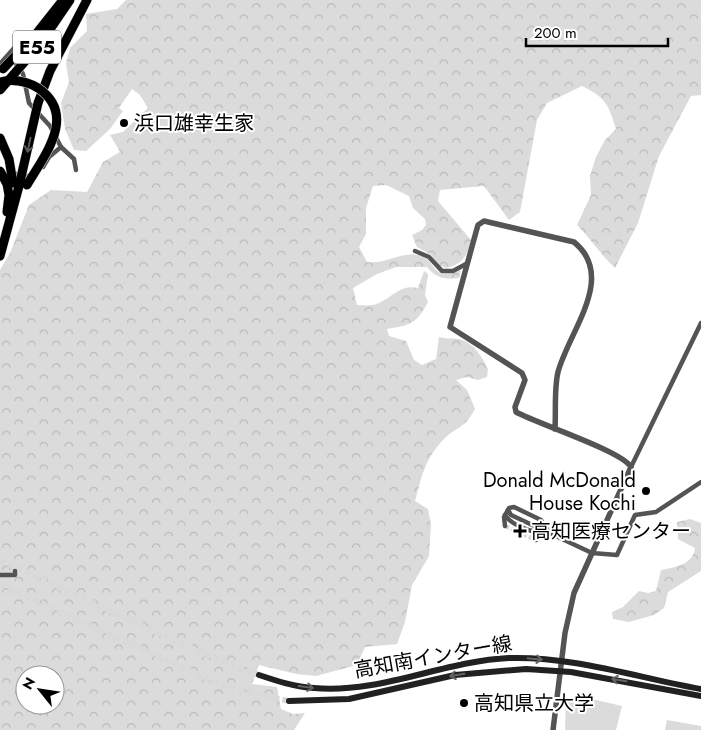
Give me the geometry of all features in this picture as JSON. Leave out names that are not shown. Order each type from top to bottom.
[{"type":"highway","points":[[1,68],[36,34],[63,0]]},
{"type":"highway","name":"E55","points":[[0,90],[40,44],[70,0]]},
{"type":"highway","points":[[0,238],[7,215],[9,195],[50,71],[87,0]]},
{"type":"highway","points":[[0,82],[13,80],[33,86],[45,94],[55,113],[56,129],[53,141],[13,183]]},
{"type":"highway","points":[[0,138],[9,159],[13,183],[9,228],[0,256]]},
{"type":"highway","points":[[0,171],[13,183]]},
{"type":"main road","name":"高知南インター線","points":[[259,675],[288,684],[312,688],[349,688],[381,684],[456,666],[526,658],[701,689]]},
{"type":"main road","name":"高知南インター線","points":[[289,701],[349,699],[455,675],[526,669],[561,671],[701,696]]},
{"type":"street","points":[[1,68],[23,38]]},
{"type":"street","points":[[10,54],[23,74],[29,103],[50,126],[61,147],[74,159],[76,170]]},
{"type":"street","points":[[13,183],[16,174],[33,177],[39,173],[49,157],[61,147]]},
{"type":"street","points":[[555,429],[558,374],[592,286],[592,268],[584,252],[574,242],[484,221],[478,225],[450,327],[522,373],[525,383],[515,410],[555,429],[623,459],[631,467]]},
{"type":"street","points":[[415,251],[429,257],[436,266],[448,272],[466,264]]},
{"type":"street","points":[[553,730],[568,616],[574,593],[631,467],[701,323]]},
{"type":"street","points":[[507,512],[509,520],[535,532],[548,532],[592,553],[617,555],[635,514],[656,512],[701,482]]},
{"type":"street","points":[[505,526],[507,512],[514,507],[541,520],[548,532]]},
{"type":"street","points":[[536,540],[548,532]]},
{"type":"street","points":[[0,574],[15,575],[15,571]]},
{"type":"green space","points":[[126,0],[701,0],[701,95],[691,96],[659,156],[638,223],[615,268],[577,225],[591,195],[590,176],[596,157],[605,140],[616,129],[605,103],[596,94],[582,86],[547,103],[537,120],[520,212],[509,220],[484,186],[440,190],[438,201],[471,240],[466,255],[457,264],[446,268],[438,265],[431,255],[417,247],[412,235],[422,230],[426,225],[425,219],[413,208],[409,196],[386,185],[373,186],[366,208],[366,234],[359,247],[367,262],[379,262],[404,255],[417,255],[424,257],[435,269],[444,274],[461,270],[459,278],[449,279],[437,276],[427,267],[396,267],[377,274],[353,288],[357,305],[373,305],[405,288],[418,288],[424,271],[428,274],[425,295],[428,302],[420,315],[412,322],[387,329],[389,336],[406,341],[414,360],[422,365],[436,359],[439,337],[463,340],[473,346],[480,355],[488,369],[487,377],[478,380],[467,377],[456,380],[467,390],[475,409],[463,425],[447,436],[436,448],[427,462],[422,476],[415,501],[428,509],[431,525],[429,556],[412,585],[405,622],[397,644],[365,647],[357,665],[316,676],[296,674],[259,665],[252,684],[277,687],[281,709],[293,714],[305,713],[294,730],[0,730],[0,270],[10,253],[29,205],[51,190],[87,192],[103,162],[120,152],[110,135],[123,132],[148,108],[140,95],[132,89],[119,108],[123,111],[110,129],[86,151],[74,150],[65,129],[61,103],[69,82],[66,63],[70,48],[87,31],[86,14],[117,9]]},
{"type":"green space","points":[[690,519],[701,523],[701,571],[668,592],[664,608],[654,615],[629,622],[613,619],[612,612],[623,607],[639,591],[648,593],[656,591],[661,570],[687,562],[691,558],[695,548],[678,539],[677,522]]},
{"type":"green space","points":[[583,697],[622,706],[616,730],[565,730],[566,698]]},
{"type":"green space","points":[[667,720],[701,726],[701,730],[665,730]]},
{"type":"tunnel","points":[[505,526],[536,540]]},
{"type":"tunnel","points":[[0,560],[200,652],[259,675]]},
{"type":"tunnel","points":[[0,584],[211,681],[254,694],[289,701]]},
{"type":"place","name":"浜口雄幸生家","points":[[124,123]]},
{"type":"place","name":"Donald McDonald House Kochi","points":[[646,491]]},
{"type":"place","name":"高知医療センター","points":[[520,531]]},
{"type":"place","name":"高知県立大学","points":[[464,703]]}]
